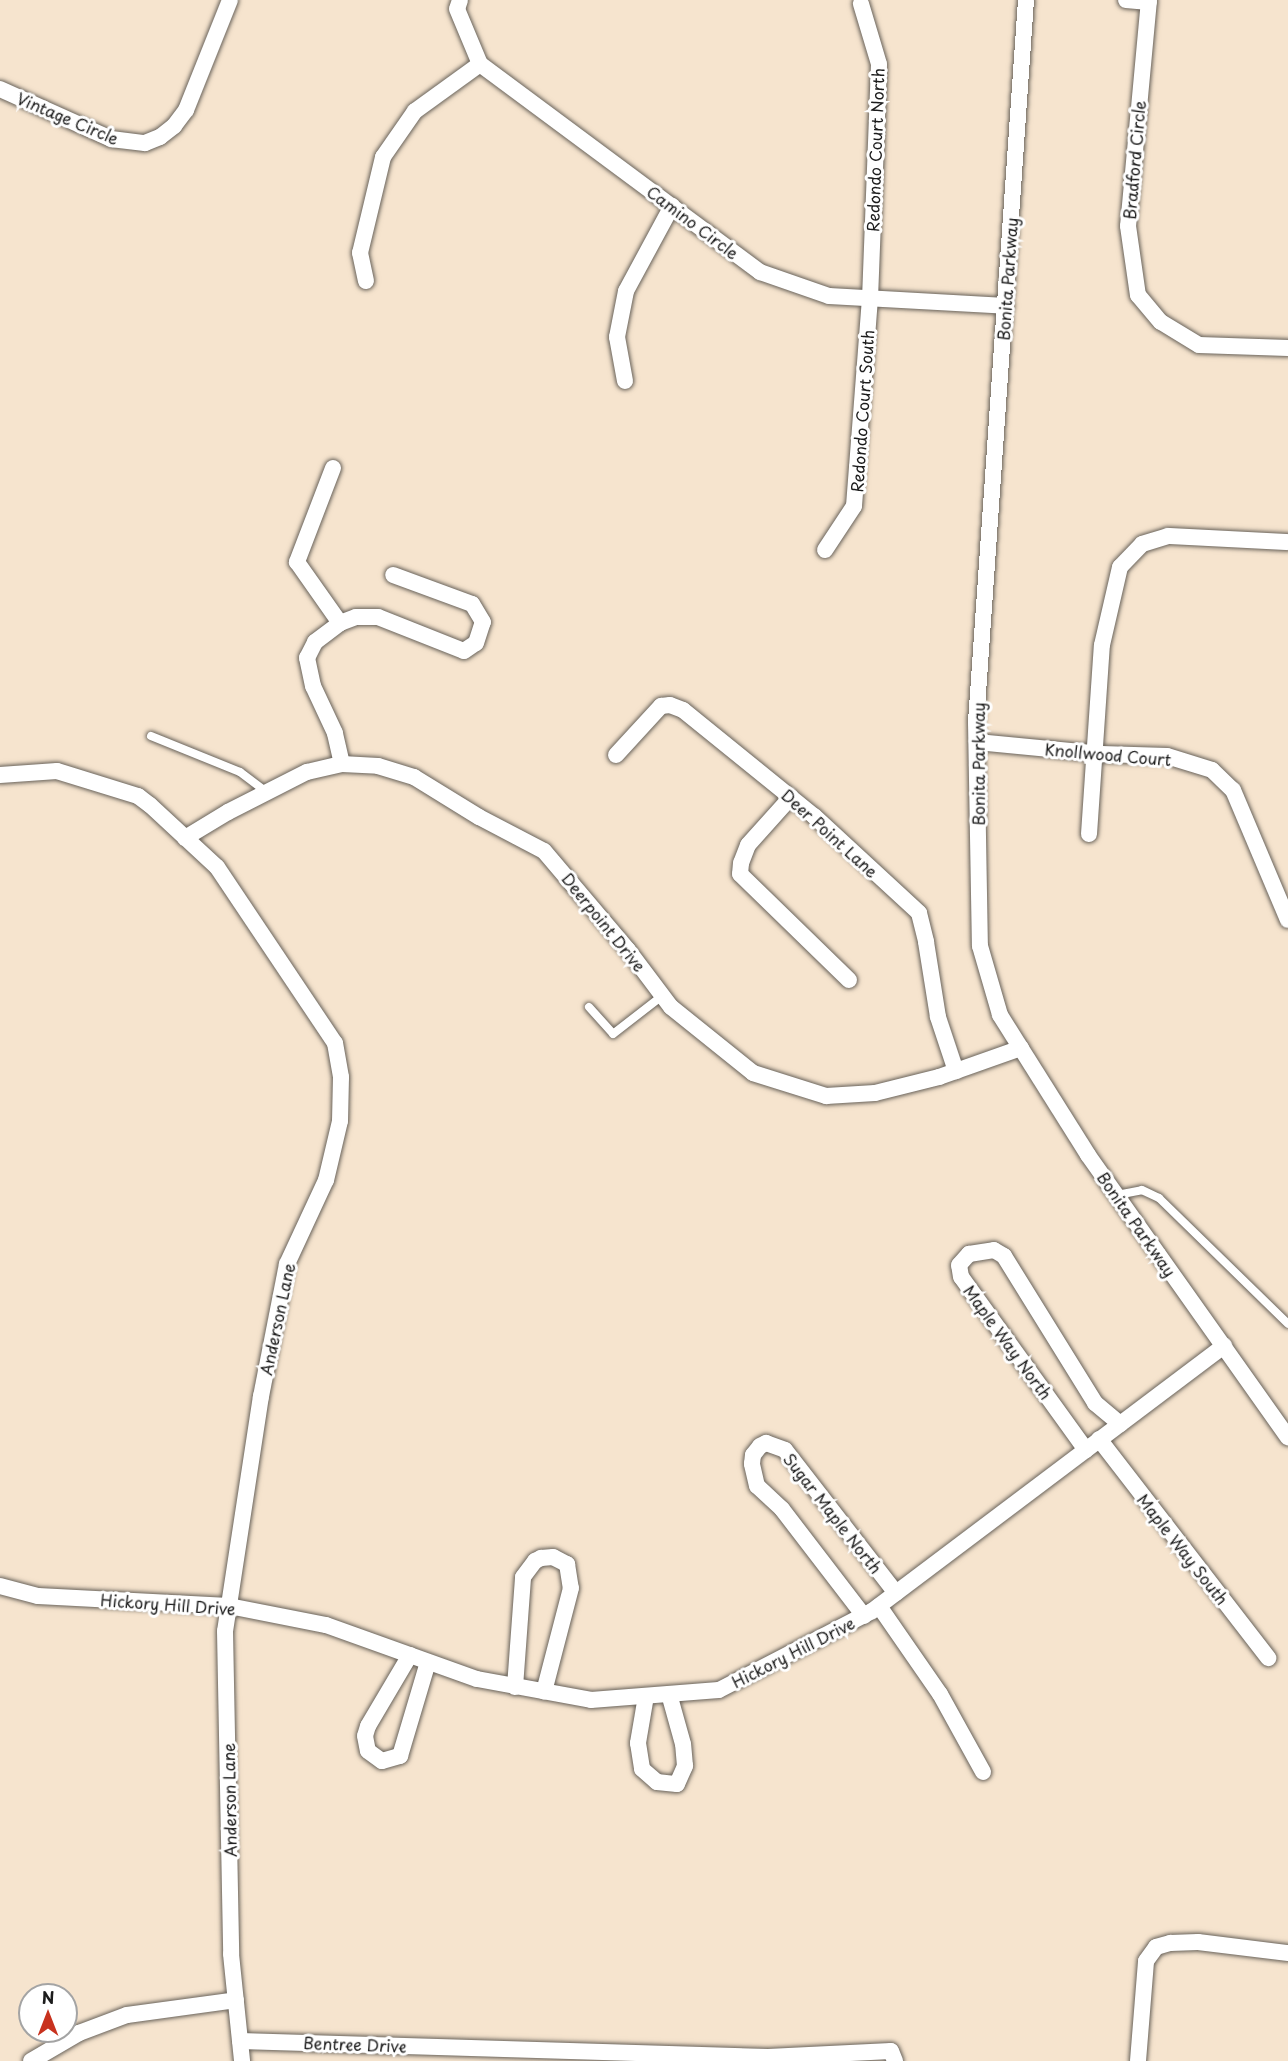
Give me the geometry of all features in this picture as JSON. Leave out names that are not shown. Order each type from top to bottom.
[{"type":"street","name":"Vintage Circle","points":[[0,89],[111,139],[145,143],[160,137],[174,126],[186,110],[230,0]]},
{"type":"street","points":[[366,281],[360,253],[383,157],[415,111],[480,64],[457,9],[460,0]]},
{"type":"street","name":"Bonita Parkway","points":[[1026,0],[976,742],[980,946],[1000,1015],[1117,1195],[1288,1437]]},
{"type":"street","points":[[1126,0],[1149,1]]},
{"type":"street","name":"Bradford Circle","points":[[1149,1],[1128,226],[1138,295],[1161,322],[1199,345],[1288,348]]},
{"type":"street","name":"Redondo Court North","points":[[861,4],[879,64],[870,298]]},
{"type":"street","name":"Camino Circle","points":[[480,64],[760,272],[829,296],[1005,306]]},
{"type":"street","points":[[625,381],[617,337],[626,291],[672,206]]},
{"type":"street","name":"Redondo Court South","points":[[825,550],[855,506],[870,298]]},
{"type":"street","points":[[333,468],[297,562],[340,623]]},
{"type":"street","points":[[1089,834],[1102,645],[1120,567],[1142,544],[1168,536],[1288,542]]},
{"type":"street","points":[[342,764],[335,733],[313,686],[308,658],[315,642],[340,623],[356,617],[378,617],[464,651],[476,643],[483,622],[472,604],[393,575]]},
{"type":"street","name":"Deer Point Lane","points":[[616,755],[661,706],[670,705],[683,710],[791,797],[919,913],[938,1017],[956,1071]]},
{"type":"street","name":"Knollwood Court","points":[[976,742],[1095,753],[1167,756],[1212,770],[1233,790],[1288,920]]},
{"type":"street","name":"Deerpoint Drive","points":[[185,838],[307,772],[342,764],[378,766],[414,777],[479,817],[544,850],[628,950],[671,1007],[753,1073],[826,1096],[875,1093],[956,1071],[1021,1048]]},
{"type":"street","name":"Anderson Lane","points":[[0,775],[57,771],[138,796],[217,867],[335,1043],[341,1077],[339,1121],[326,1180],[285,1274],[261,1396],[225,1643],[231,1953],[242,2061]]},
{"type":"street","points":[[791,797],[748,844],[741,863],[740,874],[849,980]]},
{"type":"street","name":"Maple Way North","points":[[1086,1450],[961,1277],[959,1265],[969,1254],[994,1250],[1004,1256],[1095,1403],[1120,1424]]},
{"type":"street","name":"Hickory Hill Drive","points":[[0,1586],[38,1596],[229,1606],[326,1626],[477,1679],[591,1700],[719,1690],[864,1616],[879,1606],[1224,1346]]},
{"type":"street","name":"Maple Way South","points":[[1099,1439],[1268,1658]]},
{"type":"street","name":"Sugar Maple North","points":[[864,1616],[782,1509],[757,1486],[752,1464],[753,1455],[760,1446],[766,1443],[785,1450],[896,1593]]},
{"type":"street","points":[[515,1687],[524,1577],[535,1561],[541,1557],[553,1557],[567,1564],[571,1587],[544,1692]]},
{"type":"street","points":[[879,1606],[940,1694],[983,1772]]},
{"type":"street","points":[[410,1656],[368,1726],[365,1736],[368,1751],[382,1761],[400,1756],[428,1662]]},
{"type":"street","points":[[646,1696],[638,1743],[642,1769],[657,1782],[677,1784],[685,1766],[683,1744],[669,1694]]},
{"type":"street","points":[[1138,2061],[1146,1962],[1156,1947],[1170,1942],[1198,1942],[1288,1953]]},
{"type":"street","points":[[31,2061],[79,2033],[127,2015],[236,2000]]},
{"type":"street","name":"Bentree Drive","points":[[240,2041],[768,2057],[891,2052],[895,2061]]},
{"type":"lane","points":[[151,736],[240,772],[267,792]]},
{"type":"lane","points":[[589,1007],[613,1034],[662,996]]},
{"type":"lane","points":[[1117,1195],[1142,1190],[1159,1198],[1288,1324]]}]
